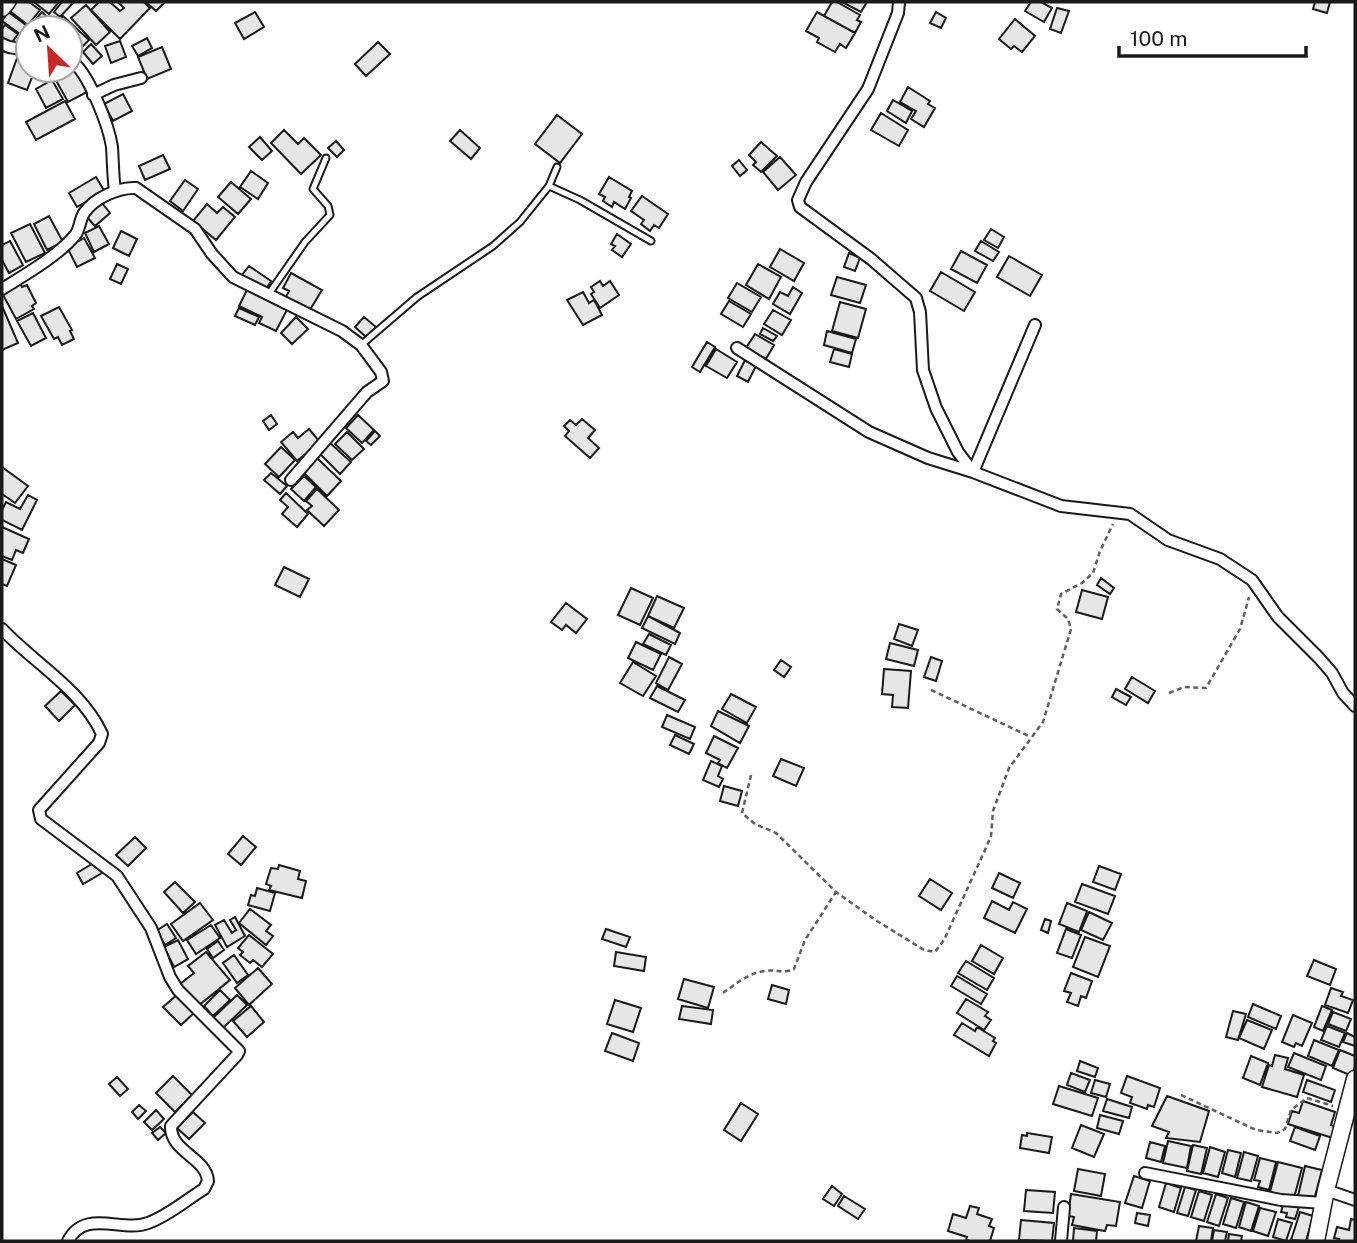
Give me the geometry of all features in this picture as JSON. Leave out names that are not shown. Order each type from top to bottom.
[{"type":"street","points":[[2,8],[6,2]]},
{"type":"street","points":[[899,2],[898,13],[868,89],[806,182],[798,200],[800,207],[871,259],[916,298],[920,312],[923,370],[936,408],[952,441],[973,472]]},
{"type":"street","points":[[84,78],[112,146],[115,191]]},
{"type":"street","points":[[93,95],[114,85],[141,78]]},
{"type":"street","points":[[2,289],[38,268],[76,233],[84,214],[91,206],[115,191],[136,188],[195,229],[212,254],[233,277],[342,331],[361,345],[381,372],[383,381],[367,392],[291,480]]},
{"type":"street","points":[[973,472],[1035,325]]},
{"type":"street","points":[[737,348],[869,432],[928,458],[973,472],[1061,506],[1120,512],[1141,521],[1168,540],[1220,559],[1252,580],[1278,617],[1320,658],[1355,706]]},
{"type":"street","points":[[2,629],[43,665],[89,713],[102,734],[99,743],[39,810],[41,819],[117,876],[151,928],[170,977],[178,990],[239,1051],[172,1126],[171,1134],[176,1143],[206,1169],[208,1181],[204,1189],[147,1224],[134,1227],[93,1223],[83,1227],[68,1241]]},
{"type":"street","points":[[1316,1241],[1355,1079]]},
{"type":"street","points":[[1145,1173],[1281,1200],[1325,1196],[1355,1200]]},
{"type":"street","points":[[1061,1241],[1064,1207]]},
{"type":"lane","points":[[268,295],[305,243],[330,215],[328,206],[313,189],[326,158]]},
{"type":"lane","points":[[361,345],[417,297],[493,246],[520,222],[549,186],[557,167]]},
{"type":"lane","points":[[549,186],[580,200],[651,241]]},
{"type":"path","points":[[751,775],[742,813],[744,817],[776,833],[836,892],[877,921],[924,950],[931,953],[939,949],[991,836],[993,811],[1009,768],[1043,722],[1071,629],[1068,619],[1058,612],[1057,605],[1061,594],[1082,583],[1093,573],[1100,551],[1120,512]]},
{"type":"path","points":[[1169,693],[1184,687],[1204,689],[1212,681],[1240,629],[1252,580]]},
{"type":"path","points":[[931,690],[1031,737]]},
{"type":"path","points":[[723,993],[747,976],[761,971],[782,972],[794,969],[805,940],[836,892]]},
{"type":"path","points":[[1181,1095],[1255,1130],[1277,1133],[1285,1129],[1291,1110],[1307,1098],[1346,1111]]},
{"type":"building","points":[[17,2],[29,2],[40,10],[37,14],[14,14],[6,8],[8,6],[12,9]]},
{"type":"building","points":[[34,2],[59,2],[49,14]]},
{"type":"building","points":[[62,2],[74,2],[63,14],[54,12]]},
{"type":"building","points":[[99,2],[110,2],[120,11],[124,8],[118,2],[144,2],[150,8],[120,39],[91,10]]},
{"type":"building","points":[[146,2],[163,2],[164,3],[156,11]]},
{"type":"building","points":[[832,2],[837,2],[860,15],[857,20],[861,22],[855,33],[824,16]]},
{"type":"building","points":[[842,2],[867,2],[861,12]]},
{"type":"building","points":[[1031,2],[1041,2],[1052,8],[1044,22],[1025,11]]},
{"type":"building","points":[[1315,2],[1330,2],[1327,13],[1313,9]]},
{"type":"building","points":[[86,5],[110,32],[96,45],[84,32],[84,14],[76,14]]},
{"type":"building","points":[[1057,8],[1069,11],[1061,33],[1050,29]]},
{"type":"building","points":[[8,12],[14,16],[14,30],[2,21]]},
{"type":"building","points":[[255,12],[264,27],[244,39],[235,23]]},
{"type":"building","points":[[817,12],[855,33],[846,48],[840,44],[835,52],[817,42],[819,38],[806,31]]},
{"type":"building","points":[[936,12],[946,18],[941,28],[930,23]]},
{"type":"building","points":[[1015,19],[1035,36],[1022,52],[1014,46],[1011,49],[999,39]]},
{"type":"building","points":[[5,25],[14,31],[14,40],[10,45],[2,39]]},
{"type":"building","points":[[147,38],[152,48],[138,56],[132,46]]},
{"type":"building","points":[[120,41],[126,57],[111,63],[105,46]]},
{"type":"building","points":[[378,42],[390,54],[366,76],[355,64]]},
{"type":"building","points":[[91,44],[102,56],[93,64],[84,51]]},
{"type":"building","points":[[162,47],[171,69],[147,79],[138,57]]},
{"type":"building","points":[[14,66],[14,84],[29,84],[27,90],[8,83]]},
{"type":"building","points":[[45,84],[54,84],[63,99],[46,108],[36,89]]},
{"type":"building","points":[[58,84],[83,84],[87,92],[68,102]]},
{"type":"building","points":[[908,87],[930,101],[928,104],[935,108],[924,127],[911,119],[916,111],[900,102]]},
{"type":"building","points":[[123,94],[132,111],[113,121],[104,104]]},
{"type":"building","points":[[893,100],[912,111],[906,123],[887,111]]},
{"type":"building","points":[[65,101],[75,119],[36,140],[26,122]]},
{"type":"building","points":[[881,113],[908,130],[899,146],[871,130]]},
{"type":"building","points":[[557,115],[582,134],[560,163],[535,144]]},
{"type":"building","points":[[284,130],[298,144],[304,138],[321,155],[301,174],[271,143]]},
{"type":"building","points":[[460,130],[480,148],[471,159],[450,141]]},
{"type":"building","points":[[260,137],[272,151],[262,160],[249,147]]},
{"type":"building","points":[[336,141],[344,150],[337,157],[328,148]]},
{"type":"building","points":[[761,142],[777,156],[761,172],[753,165],[756,162],[749,155]]},
{"type":"building","points":[[163,155],[170,169],[145,180],[139,166]]},
{"type":"building","points":[[780,157],[796,175],[778,190],[763,172]]},
{"type":"building","points":[[739,160],[747,170],[740,176],[732,166]]},
{"type":"building","points":[[251,171],[268,183],[258,199],[240,187]]},
{"type":"building","points":[[96,177],[105,192],[77,207],[69,193]]},
{"type":"building","points":[[609,177],[632,191],[625,209],[614,202],[612,207],[603,201],[605,197],[599,194]]},
{"type":"building","points":[[185,180],[198,189],[183,211],[170,201]]},
{"type":"building","points":[[231,182],[251,199],[238,214],[218,197]]},
{"type":"building","points":[[642,196],[668,214],[659,228],[654,225],[650,231],[641,224],[644,220],[631,211]]},
{"type":"building","points":[[102,203],[110,213],[95,226],[86,216]]},
{"type":"building","points":[[207,204],[217,213],[223,207],[235,217],[216,240],[193,221]]},
{"type":"building","points":[[49,216],[63,242],[47,250],[34,224]]},
{"type":"building","points":[[30,224],[45,253],[26,262],[11,233]]},
{"type":"building","points":[[99,226],[109,244],[94,252],[85,233]]},
{"type":"building","points":[[991,229],[1004,237],[998,248],[984,240]]},
{"type":"building","points":[[121,231],[137,239],[129,256],[113,248]]},
{"type":"building","points":[[617,234],[631,244],[622,257],[612,250],[615,246],[611,244]]},
{"type":"building","points":[[84,238],[95,258],[77,267],[67,247]]},
{"type":"building","points":[[10,241],[23,265],[9,273],[2,260],[2,245]]},
{"type":"building","points":[[981,241],[999,252],[993,261],[975,251]]},
{"type":"building","points":[[780,249],[804,263],[794,281],[770,267]]},
{"type":"building","points":[[961,251],[987,265],[977,283],[951,269]]},
{"type":"building","points":[[849,253],[860,258],[855,271],[844,267]]},
{"type":"building","points":[[1009,256],[1042,275],[1030,296],[997,277]]},
{"type":"building","points":[[117,264],[128,269],[121,284],[110,279]]},
{"type":"building","points":[[758,264],[781,277],[769,299],[746,285]]},
{"type":"building","points":[[249,266],[271,281],[265,291],[242,275]]},
{"type":"building","points":[[941,272],[975,292],[964,311],[930,291]]},
{"type":"building","points":[[291,273],[322,290],[308,313],[284,300],[289,291],[283,288]]},
{"type":"building","points":[[837,277],[866,285],[860,303],[831,295]]},
{"type":"building","points":[[600,281],[603,286],[610,281],[619,295],[600,308],[591,294],[594,292],[591,287]]},
{"type":"building","points":[[20,283],[22,287],[27,285],[36,303],[32,306],[34,309],[16,319],[2,293]]},
{"type":"building","points":[[737,283],[761,297],[752,312],[728,298]]},
{"type":"building","points":[[793,287],[802,293],[790,314],[773,304],[780,292],[788,296]]},
{"type":"building","points":[[248,288],[288,308],[276,331],[259,323],[262,317],[239,306]]},
{"type":"building","points":[[583,292],[589,303],[594,300],[602,315],[583,325],[567,300]]},
{"type":"building","points":[[729,301],[751,314],[743,327],[721,314]]},
{"type":"building","points":[[840,302],[866,309],[858,338],[832,331]]},
{"type":"building","points":[[2,306],[18,343],[2,350]]},
{"type":"building","points":[[59,307],[74,339],[62,345],[58,337],[54,339],[41,316]]},
{"type":"building","points":[[239,308],[259,317],[255,325],[235,316]]},
{"type":"building","points":[[773,310],[791,320],[782,335],[764,324]]},
{"type":"building","points":[[33,313],[46,338],[31,346],[17,321]]},
{"type":"building","points":[[296,317],[308,329],[292,344],[281,333]]},
{"type":"building","points":[[364,317],[376,327],[366,337],[355,327]]},
{"type":"building","points":[[763,328],[777,336],[773,341],[760,334]]},
{"type":"building","points":[[827,331],[856,339],[852,353],[824,345]]},
{"type":"building","points":[[755,334],[774,345],[766,359],[746,348]]},
{"type":"building","points":[[707,342],[715,347],[700,372],[692,367]]},
{"type":"building","points":[[716,349],[737,362],[727,378],[706,366]]},
{"type":"building","points":[[834,349],[852,354],[849,367],[830,362]]},
{"type":"building","points":[[745,360],[756,366],[748,382],[737,376]]},
{"type":"building","points":[[271,415],[277,424],[269,430],[263,421]]},
{"type":"building","points":[[358,415],[374,430],[362,443],[346,428]]},
{"type":"building","points":[[582,419],[595,430],[588,438],[599,448],[590,458],[565,436],[569,431],[564,426],[570,420],[576,425]]},
{"type":"building","points":[[309,429],[320,442],[297,461],[281,442],[293,432],[298,438]]},
{"type":"building","points":[[375,431],[380,436],[371,445],[366,441]]},
{"type":"building","points":[[347,432],[364,449],[352,460],[335,444]]},
{"type":"building","points":[[329,442],[351,462],[340,474],[319,453]]},
{"type":"building","points":[[281,447],[295,460],[279,477],[265,464]]},
{"type":"building","points":[[317,458],[341,481],[327,496],[303,472]]},
{"type":"building","points":[[2,467],[28,486],[15,503],[2,494]]},
{"type":"building","points":[[271,473],[287,486],[280,494],[264,480]]},
{"type":"building","points":[[304,476],[316,487],[304,501],[291,489]]},
{"type":"building","points":[[317,489],[339,510],[324,526],[307,510],[312,506],[306,501]]},
{"type":"building","points":[[286,493],[308,514],[297,527],[282,514],[288,507],[280,500]]},
{"type":"building","points":[[28,495],[37,500],[22,530],[2,520],[2,510],[6,502],[20,509]]},
{"type":"building","points":[[2,527],[29,539],[23,553],[16,550],[12,560],[2,556]]},
{"type":"building","points":[[2,559],[16,565],[7,586],[2,584]]},
{"type":"building","points":[[284,567],[309,579],[300,597],[275,585]]},
{"type":"building","points":[[1101,578],[1114,588],[1110,594],[1097,585]]},
{"type":"building","points":[[631,588],[653,598],[640,625],[618,615]]},
{"type":"building","points":[[1082,590],[1108,597],[1102,619],[1076,612]]},
{"type":"building","points":[[657,596],[684,608],[674,628],[648,616]]},
{"type":"building","points":[[566,603],[587,619],[576,633],[566,625],[562,630],[551,622]]},
{"type":"building","points":[[648,616],[680,633],[675,644],[642,628]]},
{"type":"building","points":[[899,624],[918,630],[912,646],[894,639]]},
{"type":"building","points":[[649,634],[671,645],[666,655],[643,644]]},
{"type":"building","points":[[636,642],[661,654],[653,670],[628,658]]},
{"type":"building","points":[[890,643],[918,650],[914,666],[886,659]]},
{"type":"building","points":[[669,657],[682,664],[668,690],[656,683]]},
{"type":"building","points":[[931,657],[942,661],[936,681],[924,677]]},
{"type":"building","points":[[781,660],[791,667],[784,677],[774,670]]},
{"type":"building","points":[[633,662],[656,676],[643,696],[620,683]]},
{"type":"building","points":[[884,669],[911,671],[908,708],[892,707],[893,695],[882,694]]},
{"type":"building","points":[[1132,677],[1155,691],[1148,703],[1125,689]]},
{"type":"building","points":[[657,686],[685,700],[678,712],[650,698]]},
{"type":"building","points":[[1116,689],[1131,697],[1126,705],[1112,697]]},
{"type":"building","points":[[61,691],[75,705],[59,721],[45,706]]},
{"type":"building","points":[[731,694],[756,707],[747,723],[722,709]]},
{"type":"building","points":[[718,711],[749,726],[740,743],[711,726]]},
{"type":"building","points":[[667,715],[695,727],[690,739],[662,727]]},
{"type":"building","points":[[675,735],[694,744],[689,754],[670,745]]},
{"type":"building","points":[[714,736],[738,748],[727,768],[718,763],[720,760],[706,753]]},
{"type":"building","points":[[781,759],[804,768],[796,786],[773,776]]},
{"type":"building","points":[[711,761],[722,766],[718,776],[723,779],[719,787],[703,780]]},
{"type":"building","points":[[724,786],[742,791],[738,806],[720,801]]},
{"type":"building","points":[[243,836],[256,847],[241,865],[228,854]]},
{"type":"building","points":[[135,837],[146,848],[128,866],[116,855]]},
{"type":"building","points":[[95,862],[102,873],[83,884],[77,873]]},
{"type":"building","points":[[279,865],[300,871],[298,879],[306,881],[302,898],[269,890],[271,886],[266,884],[271,868],[278,869]]},
{"type":"building","points":[[1099,866],[1121,874],[1115,890],[1093,882]]},
{"type":"building","points":[[999,873],[1020,883],[1013,898],[992,888]]},
{"type":"building","points":[[930,879],[952,893],[941,910],[919,896]]},
{"type":"building","points":[[175,882],[195,902],[183,913],[164,892]]},
{"type":"building","points":[[1082,884],[1115,896],[1108,914],[1075,902]]},
{"type":"building","points":[[257,888],[275,893],[270,911],[248,905]]},
{"type":"building","points":[[992,901],[1009,910],[1013,902],[1027,909],[1015,933],[984,918]]},
{"type":"building","points":[[200,903],[213,920],[183,941],[171,924]]},
{"type":"building","points":[[1067,903],[1087,911],[1079,932],[1059,924]]},
{"type":"building","points":[[250,909],[271,925],[266,931],[273,936],[266,945],[239,923]]},
{"type":"building","points":[[1089,912],[1112,923],[1103,940],[1081,930]]},
{"type":"building","points":[[235,917],[245,936],[227,947],[215,925],[224,920],[232,933],[236,930],[230,920]]},
{"type":"building","points":[[1045,919],[1051,921],[1048,933],[1041,930]]},
{"type":"building","points":[[167,924],[176,938],[165,945],[156,931]]},
{"type":"building","points":[[211,925],[220,938],[196,954],[187,940]]},
{"type":"building","points":[[606,929],[630,937],[626,947],[602,939]]},
{"type":"building","points":[[1066,929],[1081,935],[1072,958],[1057,953]]},
{"type":"building","points":[[249,935],[273,954],[262,967],[253,960],[250,963],[240,955],[243,952],[238,948]]},
{"type":"building","points":[[1085,937],[1110,946],[1098,977],[1073,967]]},
{"type":"building","points":[[178,940],[188,959],[174,967],[164,947]]},
{"type":"building","points":[[218,941],[224,950],[213,958],[207,949]]},
{"type":"building","points":[[981,945],[1003,958],[994,974],[972,961]]},
{"type":"building","points":[[206,952],[230,980],[198,1006],[180,984],[194,973],[188,966]]},
{"type":"building","points":[[616,952],[646,957],[644,971],[614,966]]},
{"type":"building","points":[[234,955],[248,975],[237,983],[223,963]]},
{"type":"building","points":[[1314,960],[1336,969],[1330,985],[1307,976]]},
{"type":"building","points":[[966,961],[994,978],[987,990],[958,973]]},
{"type":"building","points":[[258,968],[272,984],[249,1005],[235,988]]},
{"type":"building","points":[[1071,973],[1092,981],[1086,998],[1081,996],[1078,1006],[1067,1002],[1071,993],[1064,991]]},
{"type":"building","points":[[957,976],[987,994],[981,1004],[951,986]]},
{"type":"building","points":[[684,979],[714,987],[708,1008],[678,999]]},
{"type":"building","points":[[772,985],[789,990],[786,1004],[768,999]]},
{"type":"building","points":[[1331,988],[1343,992],[1341,996],[1353,1000],[1348,1013],[1325,1005]]},
{"type":"building","points":[[220,990],[230,1000],[213,1016],[204,1006]]},
{"type":"building","points":[[178,994],[195,1012],[181,1025],[163,1007]]},
{"type":"building","points":[[237,995],[247,1005],[223,1028],[213,1018]]},
{"type":"building","points":[[966,999],[988,1012],[985,1016],[991,1020],[984,1030],[957,1013]]},
{"type":"building","points":[[615,1000],[641,1008],[633,1032],[607,1024]]},
{"type":"building","points":[[1253,1004],[1281,1016],[1276,1029],[1248,1017]]},
{"type":"building","points":[[251,1006],[264,1022],[247,1037],[233,1021]]},
{"type":"building","points":[[682,1006],[713,1010],[711,1024],[679,1019]]},
{"type":"building","points":[[1322,1006],[1332,1010],[1323,1031],[1314,1027]]},
{"type":"building","points":[[1233,1011],[1246,1014],[1238,1040],[1226,1037]]},
{"type":"building","points":[[1333,1012],[1351,1019],[1346,1031],[1328,1024]]},
{"type":"building","points":[[1293,1015],[1312,1023],[1302,1046],[1296,1043],[1294,1047],[1282,1042]]},
{"type":"building","points":[[1247,1020],[1272,1030],[1264,1049],[1239,1038]]},
{"type":"building","points":[[962,1023],[975,1031],[977,1027],[995,1038],[993,1041],[996,1043],[989,1056],[954,1035]]},
{"type":"building","points":[[1327,1026],[1345,1033],[1339,1047],[1321,1040]]},
{"type":"building","points":[[612,1033],[639,1043],[633,1061],[605,1051]]},
{"type":"building","points":[[1347,1033],[1355,1037],[1355,1046],[1343,1042]]},
{"type":"building","points":[[1314,1040],[1339,1050],[1332,1066],[1308,1056]]},
{"type":"building","points":[[1340,1050],[1355,1056],[1352,1076],[1333,1068]]},
{"type":"building","points":[[1294,1053],[1326,1066],[1321,1080],[1288,1067]]},
{"type":"building","points":[[1275,1055],[1288,1058],[1285,1069],[1304,1075],[1297,1097],[1262,1087]]},
{"type":"building","points":[[1251,1056],[1268,1063],[1260,1085],[1243,1078]]},
{"type":"building","points":[[1080,1061],[1098,1068],[1095,1077],[1077,1071]]},
{"type":"building","points":[[1071,1073],[1090,1080],[1085,1092],[1067,1085]]},
{"type":"building","points":[[173,1076],[192,1095],[175,1112],[156,1093]]},
{"type":"building","points":[[1127,1076],[1160,1088],[1154,1107],[1148,1105],[1147,1109],[1130,1103],[1132,1097],[1121,1093]]},
{"type":"building","points":[[117,1077],[128,1089],[120,1096],[109,1084]]},
{"type":"building","points":[[1095,1080],[1110,1084],[1106,1097],[1091,1093]]},
{"type":"building","points":[[1307,1080],[1335,1090],[1331,1102],[1303,1092]]},
{"type":"building","points":[[1059,1086],[1098,1098],[1092,1116],[1053,1104]]},
{"type":"building","points":[[1167,1096],[1209,1111],[1200,1142],[1166,1138],[1169,1132],[1152,1126]]},
{"type":"building","points":[[1107,1099],[1132,1107],[1129,1118],[1103,1111]]},
{"type":"building","points":[[1303,1101],[1335,1112],[1331,1125],[1340,1128],[1336,1139],[1288,1124],[1292,1111],[1299,1113]]},
{"type":"building","points":[[741,1103],[758,1114],[741,1141],[724,1130]]},
{"type":"building","points":[[139,1105],[146,1111],[138,1119],[132,1112]]},
{"type":"building","points":[[156,1110],[164,1119],[152,1130],[144,1122]]},
{"type":"building","points":[[193,1112],[205,1123],[189,1139],[177,1128]]},
{"type":"building","points":[[1100,1115],[1123,1121],[1119,1134],[1097,1128]]},
{"type":"building","points":[[1081,1125],[1104,1134],[1094,1157],[1072,1148]]},
{"type":"building","points":[[160,1127],[166,1133],[158,1140],[152,1133]]},
{"type":"building","points":[[1295,1127],[1320,1136],[1315,1150],[1290,1141]]},
{"type":"building","points":[[1027,1133],[1052,1137],[1049,1153],[1020,1148],[1022,1135],[1027,1136]]},
{"type":"building","points":[[1168,1141],[1191,1146],[1187,1168],[1163,1163]]},
{"type":"building","points":[[1150,1142],[1165,1146],[1161,1162],[1146,1158]]},
{"type":"building","points":[[1193,1145],[1207,1148],[1201,1174],[1187,1171]]},
{"type":"building","points":[[1210,1147],[1225,1152],[1218,1177],[1203,1173]]},
{"type":"building","points":[[1228,1150],[1241,1153],[1235,1177],[1222,1173]]},
{"type":"building","points":[[1244,1152],[1258,1156],[1251,1181],[1237,1178]]},
{"type":"building","points":[[1260,1158],[1276,1162],[1269,1190],[1258,1187],[1260,1181],[1254,1180]]},
{"type":"building","points":[[1278,1162],[1302,1168],[1294,1198],[1270,1192]]},
{"type":"building","points":[[1305,1166],[1322,1170],[1314,1200],[1298,1196]]},
{"type":"building","points":[[1078,1169],[1105,1174],[1101,1196],[1074,1191]]},
{"type":"building","points":[[1134,1176],[1150,1181],[1142,1208],[1125,1203]]},
{"type":"building","points":[[1166,1183],[1181,1188],[1174,1212],[1159,1207]]},
{"type":"building","points":[[832,1186],[842,1194],[834,1206],[823,1199]]},
{"type":"building","points":[[1185,1187],[1196,1190],[1188,1216],[1177,1213]]},
{"type":"building","points":[[1026,1190],[1055,1192],[1053,1213],[1024,1211]]},
{"type":"building","points":[[1199,1191],[1212,1195],[1204,1221],[1191,1217]]},
{"type":"building","points":[[1071,1194],[1120,1202],[1116,1226],[1107,1225],[1105,1231],[1072,1225],[1074,1217],[1068,1216]]},
{"type":"building","points":[[1216,1194],[1228,1198],[1219,1226],[1207,1222]]},
{"type":"building","points":[[844,1196],[865,1209],[858,1219],[838,1206]]},
{"type":"building","points":[[1231,1198],[1244,1202],[1236,1228],[1223,1224]]},
{"type":"building","points":[[1246,1202],[1259,1206],[1251,1231],[1239,1227]]},
{"type":"building","points":[[1284,1202],[1299,1207],[1295,1219],[1286,1217],[1287,1213],[1281,1212]]},
{"type":"building","points":[[970,1206],[979,1208],[977,1214],[992,1219],[989,1226],[994,1228],[990,1241],[970,1241],[966,1240],[967,1237],[948,1231],[953,1214],[966,1218]]},
{"type":"building","points":[[1260,1208],[1276,1212],[1268,1236],[1253,1231]]},
{"type":"building","points":[[1300,1212],[1313,1216],[1306,1241],[1291,1240]]},
{"type":"building","points":[[1137,1213],[1150,1215],[1148,1226],[1135,1223]]},
{"type":"building","points":[[1278,1219],[1292,1223],[1286,1241],[1273,1237]]},
{"type":"building","points":[[1351,1219],[1355,1220],[1355,1241],[1338,1241],[1339,1239],[1334,1238],[1337,1227],[1349,1230]]},
{"type":"building","points":[[1021,1220],[1054,1223],[1052,1241],[1019,1240]]},
{"type":"building","points":[[1199,1226],[1213,1228],[1211,1241],[1196,1241]]},
{"type":"building","points":[[1074,1228],[1097,1231],[1096,1241],[1073,1241]]},
{"type":"building","points":[[1214,1230],[1227,1232],[1225,1241],[1212,1241]]},
{"type":"building","points":[[1229,1234],[1242,1236],[1241,1241],[1228,1241]]}]
